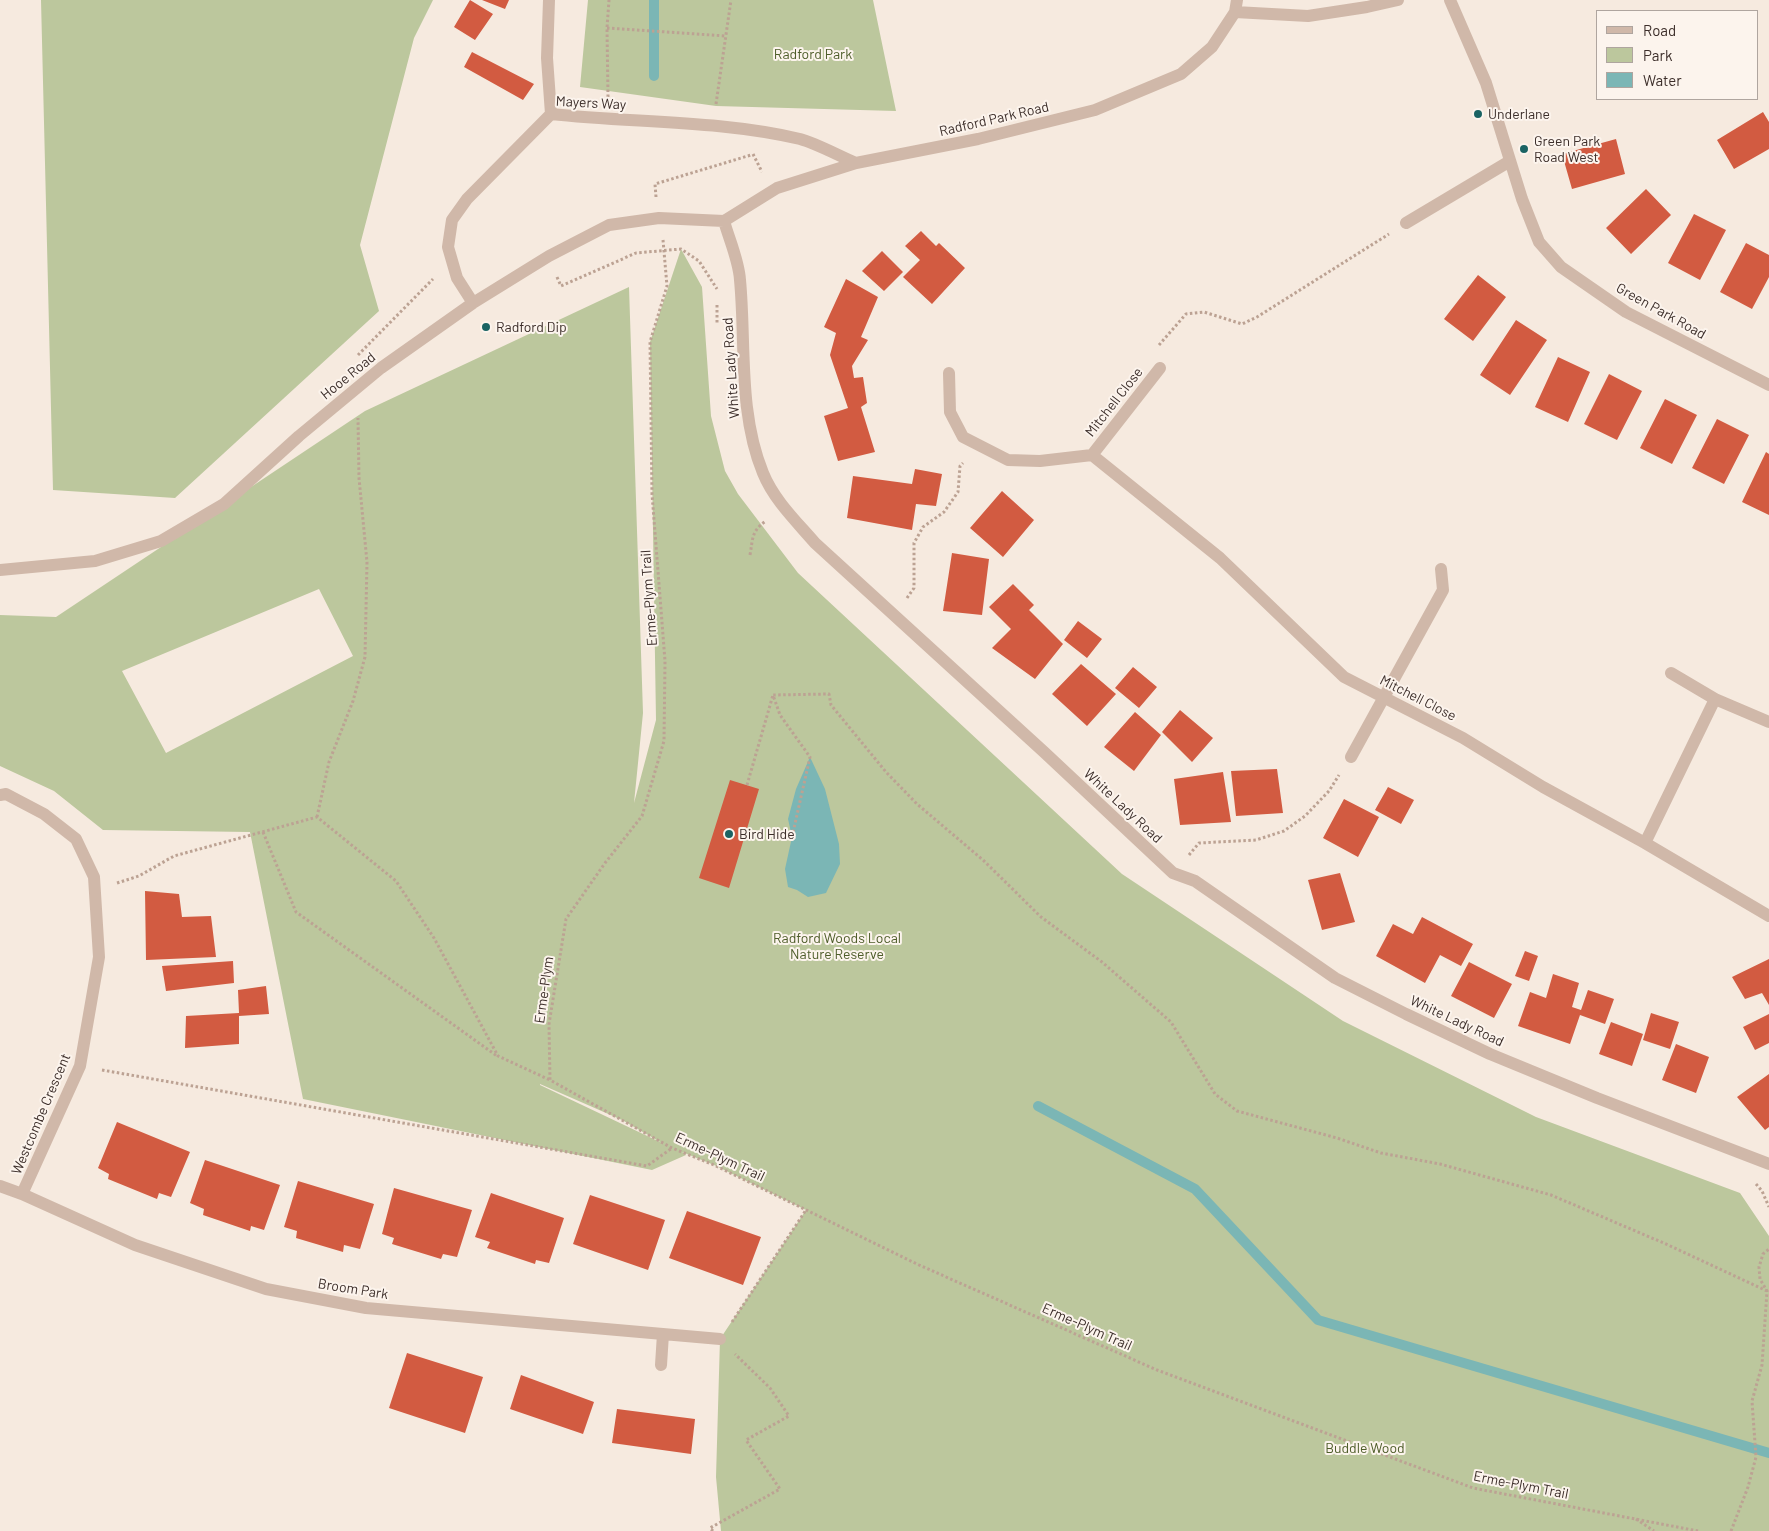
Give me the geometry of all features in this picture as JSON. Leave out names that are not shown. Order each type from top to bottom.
[{"type":"street","points":[[548,0],[546,58],[551,114]]},
{"type":"street","points":[[1236,6],[1308,16],[1398,0]]},
{"type":"street","name":"Green Park Road","points":[[1450,0],[1486,83],[1522,199],[1539,242],[1561,267],[1626,312],[1769,385]]},
{"type":"street","name":"Radford Park Road","points":[[724,221],[777,188],[856,163],[978,139],[1095,110],[1181,74],[1212,47],[1236,6]]},
{"type":"street","name":"Mayers Way","points":[[473,303],[457,278],[448,247],[452,220],[467,200],[551,114],[608,120],[714,125],[802,140],[856,163]]},
{"type":"street","points":[[1406,223],[1510,161]]},
{"type":"street","name":"Hooe Road","points":[[0,570],[94,561],[161,541],[224,504],[299,436],[380,368],[473,303],[549,256],[609,225],[659,218],[724,221]]},
{"type":"street","name":"White Lady Road","points":[[724,221],[740,279],[746,400],[754,440],[763,473],[784,508],[815,543],[1044,752],[1173,873],[1195,880],[1335,978],[1406,1014],[1490,1054],[1597,1098],[1769,1164]]},
{"type":"street","name":"Mitchell Close","points":[[1092,455],[1160,368]]},
{"type":"street","name":"Mitchell Close","points":[[949,373],[950,412],[963,437],[1008,460],[1040,461],[1092,455],[1220,558],[1344,676],[1463,738],[1543,787],[1645,843],[1769,916]]},
{"type":"street","points":[[1351,757],[1443,590],[1441,569]]},
{"type":"street","points":[[1671,672],[1715,699],[1769,722]]},
{"type":"street","points":[[1645,843],[1715,699]]},
{"type":"street","name":"Westcombe Crescent","points":[[0,795],[6,794],[44,814],[76,839],[94,877],[99,957],[80,1066],[22,1194]]},
{"type":"street","name":"Broom Park","points":[[0,1186],[135,1245],[266,1289],[366,1308],[720,1339]]},
{"type":"street","points":[[661,1365],[663,1334]]},
{"type":"path","points":[[608,120],[607,28],[609,0]]},
{"type":"path","points":[[714,125],[730,0]]},
{"type":"path","points":[[607,28],[726,36]]},
{"type":"path","name":"Erme-Plym Trail","points":[[566,918],[642,816],[664,741],[666,661],[652,494],[650,342],[666,286],[665,251],[654,184],[761,152]]},
{"type":"path","points":[[1160,368],[1156,348],[1186,314],[1204,312],[1242,324],[1406,223]]},
{"type":"path","points":[[549,256],[561,286],[636,253],[681,249],[699,261],[718,290]]},
{"type":"path","points":[[317,817],[329,762],[353,701],[365,657],[367,562],[359,478],[356,356],[452,260]]},
{"type":"path","points":[[718,297],[716,311],[718,329]]},
{"type":"path","points":[[900,622],[912,610],[903,603],[914,588],[914,543],[923,527],[944,512],[958,492],[960,466],[984,448]]},
{"type":"path","points":[[750,555],[756,528],[768,520],[764,513]]},
{"type":"path","points":[[773,695],[829,694],[832,705],[886,772],[917,804],[983,860],[1040,917],[1102,962],[1171,1022],[1216,1094],[1237,1111],[1337,1138],[1381,1153],[1440,1164],[1551,1195],[1666,1244],[1766,1291]]},
{"type":"path","points":[[773,695],[780,715],[810,757],[792,837]]},
{"type":"path","points":[[747,785],[773,695]]},
{"type":"path","points":[[1173,873],[1199,843],[1256,840],[1284,830],[1305,816],[1329,791],[1351,757]]},
{"type":"path","points":[[95,890],[139,876],[174,856],[317,817]]},
{"type":"path","points":[[317,817],[396,881],[434,938],[498,1056]]},
{"type":"path","name":"Erme-Plym Trail","points":[[263,832],[296,912],[498,1056],[550,1080],[672,1148],[714,1165],[919,1266],[1157,1370],[1473,1488],[1634,1518],[1654,1531]]},
{"type":"path","name":"Erme-Plym","points":[[550,1080],[549,1024],[566,918]]},
{"type":"path","points":[[80,1066],[647,1166],[672,1148]]},
{"type":"path","points":[[1755,1183],[1762,1191],[1769,1207]]},
{"type":"path","points":[[713,1531],[710,1528],[780,1489],[746,1440],[789,1416],[770,1388],[720,1339],[806,1210]]},
{"type":"path","points":[[1731,1531],[1748,1487],[1756,1457],[1752,1401],[1762,1365],[1766,1291],[1760,1278],[1759,1267],[1763,1254],[1769,1249]]},
{"type":"path","points":[[1634,1518],[1698,1531]]},
{"type":"green space","points":[[41,0],[433,0],[414,38],[360,245],[379,311],[175,498],[53,490]]},
{"type":"green space","name":"Radford Park","points":[[588,0],[873,0],[896,111],[716,106],[580,87]]},
{"type":"green space","points":[[681,249],[702,287],[711,416],[725,471],[738,494],[798,573],[1122,874],[1343,1021],[1536,1117],[1740,1193],[1769,1236],[1769,1531],[721,1531],[716,1477],[720,1339],[806,1210],[714,1165],[682,1152],[686,1155],[652,1170],[303,1099],[250,832],[103,830],[54,791],[0,766],[0,615],[56,617],[365,411],[629,287],[643,713],[634,803],[656,720],[650,342]],"holes":[[[319,589],[353,656],[166,753],[122,671]],[[540,1085],[622,1120],[662,1143]]]},
{"type":"water","points":[[810,757],[825,789],[839,844],[840,864],[826,893],[808,897],[788,887],[785,869],[792,837],[788,819],[796,789]]},
{"type":"building","points":[[470,0],[493,14],[475,40],[454,27]]},
{"type":"building","points":[[482,0],[509,0],[505,9]]},
{"type":"building","points":[[472,52],[534,84],[523,100],[464,67]]},
{"type":"building","points":[[1763,112],[1769,122],[1769,149],[1734,169],[1717,140]]},
{"type":"building","points":[[1616,139],[1625,174],[1572,189],[1562,154]]},
{"type":"building","points":[[1646,189],[1671,215],[1631,254],[1606,228]]},
{"type":"building","points":[[1694,214],[1726,230],[1700,280],[1668,263]]},
{"type":"building","points":[[921,231],[936,246],[939,243],[965,268],[932,304],[903,277],[920,260],[905,246]]},
{"type":"building","points":[[1746,243],[1769,255],[1769,277],[1752,309],[1720,292]]},
{"type":"building","points":[[882,251],[903,272],[884,291],[862,271]]},
{"type":"building","points":[[1478,275],[1506,297],[1473,341],[1444,319]]},
{"type":"building","points":[[846,279],[878,297],[861,337],[868,340],[852,366],[854,378],[863,377],[867,403],[861,407],[875,452],[838,461],[824,416],[848,408],[830,355],[836,333],[824,327]]},
{"type":"building","points":[[1516,320],[1547,340],[1510,395],[1480,375]]},
{"type":"building","points":[[1558,357],[1590,372],[1568,422],[1535,407]]},
{"type":"building","points":[[1609,374],[1642,391],[1617,440],[1584,424]]},
{"type":"building","points":[[1665,399],[1697,415],[1672,464],[1640,448]]},
{"type":"building","points":[[1717,419],[1749,435],[1724,484],[1692,468]]},
{"type":"building","points":[[1766,452],[1769,454],[1769,515],[1742,502]]},
{"type":"building","points":[[915,469],[942,474],[936,506],[916,504],[912,530],[847,518],[853,476],[912,484]]},
{"type":"building","points":[[1002,491],[1034,520],[1003,557],[970,528]]},
{"type":"building","points":[[952,553],[989,559],[982,615],[943,611]]},
{"type":"building","points":[[1013,584],[1034,605],[1029,610],[1063,644],[1035,679],[992,648],[1011,629],[989,607]]},
{"type":"building","points":[[1078,621],[1102,639],[1087,658],[1064,640]]},
{"type":"building","points":[[1081,664],[1116,694],[1087,726],[1052,694]]},
{"type":"building","points":[[1133,667],[1157,687],[1139,708],[1115,688]]},
{"type":"building","points":[[1180,710],[1213,738],[1192,762],[1162,732]]},
{"type":"building","points":[[1135,712],[1161,735],[1134,771],[1104,747]]},
{"type":"building","points":[[1277,769],[1283,813],[1236,816],[1231,771]]},
{"type":"building","points":[[1223,772],[1231,822],[1180,825],[1174,779]]},
{"type":"building","name":"Bird Hide","points":[[730,780],[759,789],[729,888],[699,878]]},
{"type":"building","points":[[1388,787],[1414,800],[1401,824],[1375,810]]},
{"type":"building","points":[[1344,799],[1379,817],[1358,857],[1323,838]]},
{"type":"building","points":[[1340,873],[1355,922],[1322,930],[1308,880]]},
{"type":"building","points":[[145,891],[179,894],[182,917],[211,916],[216,957],[146,960]]},
{"type":"building","points":[[1422,917],[1473,944],[1461,966],[1440,955],[1425,983],[1376,956],[1393,924],[1413,934]]},
{"type":"building","points":[[1525,951],[1538,956],[1529,981],[1515,976]]},
{"type":"building","points":[[1769,959],[1769,1005],[1762,993],[1745,999],[1732,977]]},
{"type":"building","points":[[233,961],[234,983],[166,991],[162,966]]},
{"type":"building","points":[[1469,962],[1512,984],[1494,1018],[1451,996]]},
{"type":"building","points":[[1553,974],[1579,983],[1572,1007],[1581,1010],[1588,990],[1614,999],[1605,1024],[1580,1015],[1570,1044],[1518,1026],[1530,992],[1546,998]]},
{"type":"building","points":[[266,986],[269,1014],[239,1016],[239,1044],[185,1048],[186,1016],[239,1013],[238,990]]},
{"type":"building","points":[[1651,1013],[1679,1022],[1670,1049],[1643,1040]]},
{"type":"building","points":[[1769,1014],[1769,1043],[1755,1050],[1743,1027]]},
{"type":"building","points":[[1611,1022],[1643,1034],[1632,1066],[1599,1054]]},
{"type":"building","points":[[1676,1044],[1709,1057],[1696,1093],[1662,1080]]},
{"type":"building","points":[[1769,1074],[1769,1127],[1765,1130],[1737,1097]]},
{"type":"building","points":[[117,1122],[190,1152],[171,1197],[159,1193],[157,1199],[108,1179],[109,1174],[98,1168]]},
{"type":"building","points":[[205,1160],[280,1185],[264,1230],[251,1226],[250,1231],[203,1215],[204,1209],[190,1203]]},
{"type":"building","points":[[298,1181],[374,1204],[360,1249],[344,1245],[343,1252],[296,1238],[297,1231],[284,1227]]},
{"type":"building","points":[[394,1188],[472,1210],[457,1257],[443,1254],[441,1259],[392,1244],[394,1238],[382,1234]]},
{"type":"building","points":[[491,1193],[564,1218],[549,1263],[536,1260],[535,1264],[487,1248],[490,1242],[475,1237]]},
{"type":"building","points":[[590,1195],[665,1220],[648,1270],[573,1244]]},
{"type":"building","points":[[687,1211],[761,1237],[743,1285],[669,1258]]},
{"type":"building","points":[[407,1353],[483,1377],[465,1433],[389,1408]]},
{"type":"building","points":[[521,1375],[594,1402],[583,1434],[510,1409]]},
{"type":"building","points":[[617,1409],[695,1419],[691,1454],[612,1443]]},
{"type":"waterway","points":[[654,0],[654,76]]},
{"type":"waterway","points":[[1038,1106],[1195,1189],[1318,1320],[1769,1453]]},
{"type":"place","name":"Underlane","points":[[1478,114]]},
{"type":"place","name":"Green Park Road West","points":[[1524,149]]},
{"type":"place","name":"Radford Dip","points":[[486,327]]},
{"type":"place","name":"Bird Hide","points":[[729,834]]},
{"type":"park label","name":"Radford Woods Local Nature Reserve","points":[[837,946]]},
{"type":"park label","name":"Buddle Wood","points":[[1365,1448]]}]
